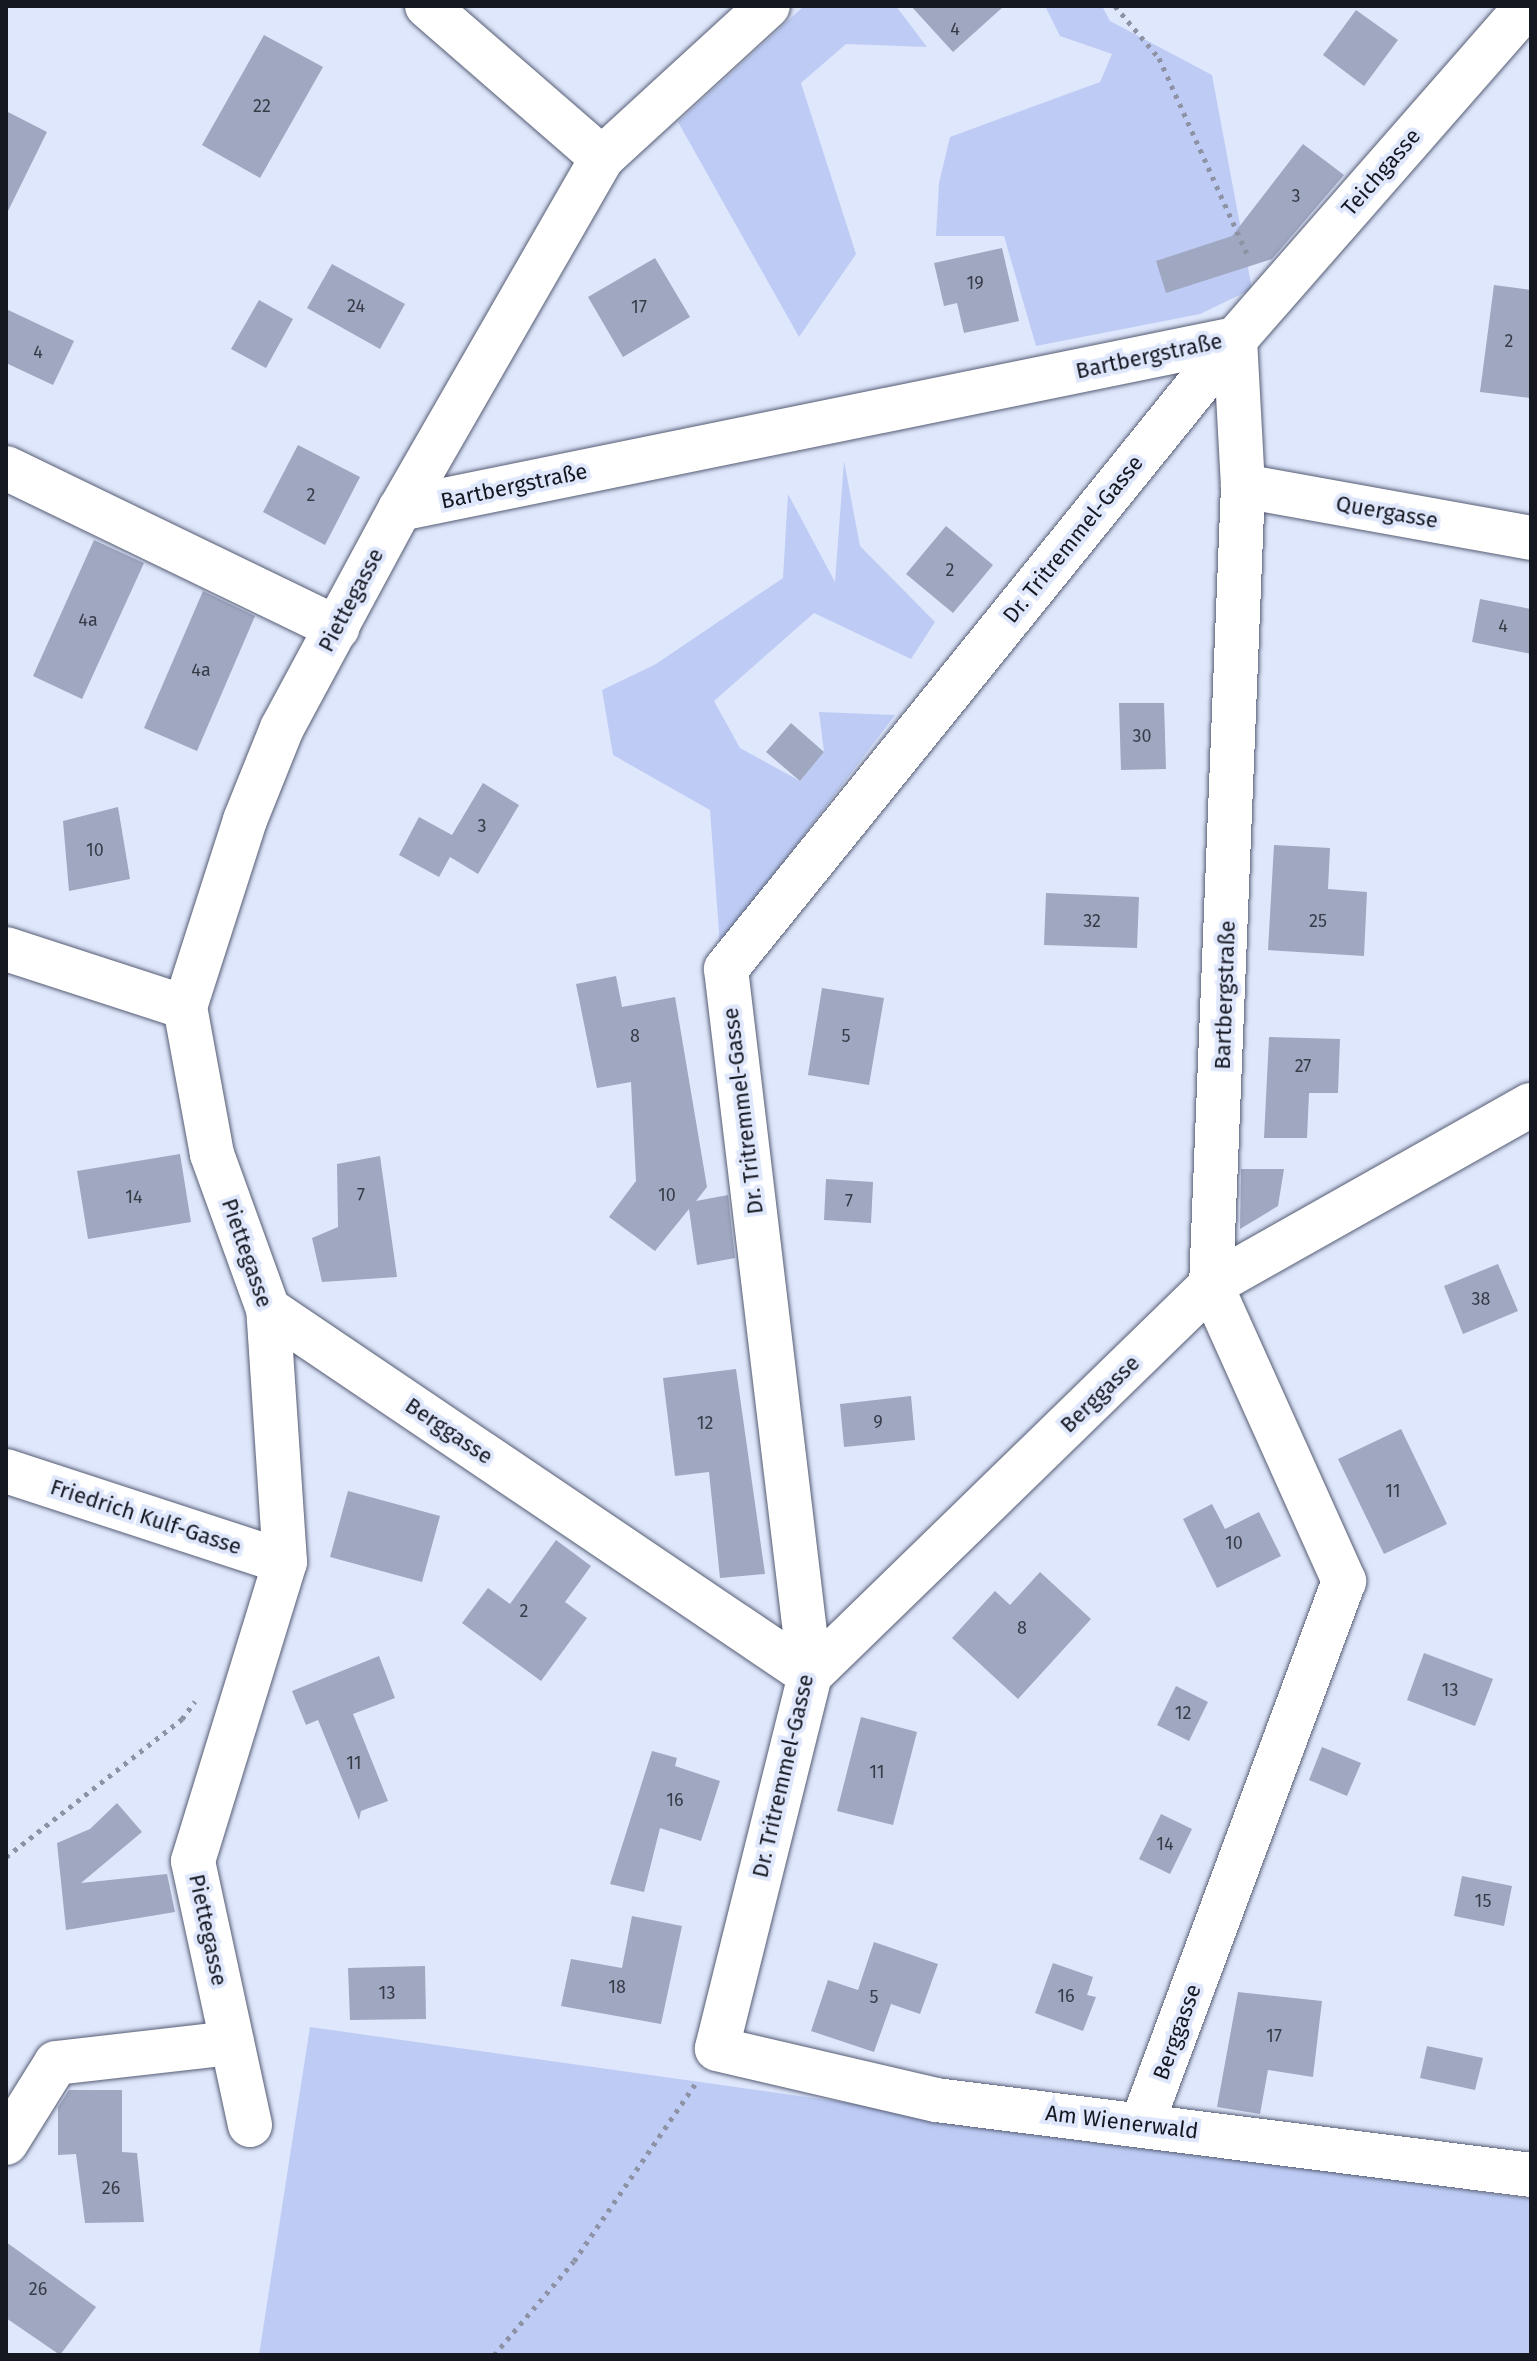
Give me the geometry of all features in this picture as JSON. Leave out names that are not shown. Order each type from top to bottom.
[{"type":"street","points":[[427,6],[602,158]]},
{"type":"street","name":"Bartbergstraße","points":[[400,509],[602,158],[768,6]]},
{"type":"street","name":"Teichgasse","points":[[1235,339],[1527,6]]},
{"type":"street","name":"Bartbergstraße","points":[[400,509],[1235,339],[1243,486],[1211,1285]]},
{"type":"street","name":"Dr. Tritremmel-Gasse","points":[[717,2049],[810,1675],[726,969],[1235,339]]},
{"type":"street","points":[[6,468],[337,628]]},
{"type":"street","name":"Quergasse","points":[[1243,486],[1531,538]]},
{"type":"street","name":"Piettegasse","points":[[250,2125],[193,1861],[285,1562],[268,1309],[212,1154],[185,1007],[245,820],[282,728],[400,509]]},
{"type":"street","points":[[6,949],[185,1007]]},
{"type":"street","points":[[1211,1285],[1531,1105]]},
{"type":"street","name":"Berggasse","points":[[268,1309],[810,1675],[1211,1285],[1344,1581],[1142,2124]]},
{"type":"street","name":"Friedrich Kulf-Gasse","points":[[6,1471],[285,1562]]},
{"type":"street","points":[[6,2143],[56,2063],[232,2043]]},
{"type":"street","name":"Am Wienerwald","points":[[717,2049],[936,2100],[1531,2175]]},
{"type":"path","points":[[1115,6],[1159,58],[1268,301]]},
{"type":"path","points":[[6,1857],[182,1719],[201,1693]]},
{"type":"path","points":[[494,2355],[583,2249],[659,2143],[717,2049]]},
{"type":"shaded area","points":[[804,6],[896,6],[927,47],[846,44],[801,83],[856,254],[799,337],[678,122]]},
{"type":"shaded area","points":[[1045,6],[1102,6],[1110,21],[1212,75],[1252,289],[1200,314],[1036,346],[1004,236],[936,236],[939,183],[950,137],[1100,82],[1112,54],[1060,36]]},
{"type":"shaded area","points":[[844,461],[860,546],[935,622],[911,659],[814,613],[714,701],[740,748],[800,781],[824,752],[819,712],[895,715],[720,946],[710,810],[613,755],[602,690],[656,664],[783,578],[788,494],[835,582]]},
{"type":"shaded area","points":[[310,2027],[1531,2199],[1531,2355],[259,2355]]},
{"type":"building","points":[[911,6],[1004,6],[953,52]]},
{"type":"building","points":[[1356,10],[1398,40],[1364,86],[1323,55]]},
{"type":"building","points":[[264,35],[323,67],[260,178],[202,145]]},
{"type":"building","points":[[6,111],[47,132],[6,215]]},
{"type":"building","points":[[1303,144],[1344,175],[1272,259],[1166,293],[1156,261],[1232,236]]},
{"type":"building","points":[[1002,248],[1019,321],[964,333],[957,303],[944,306],[934,263]]},
{"type":"building","points":[[655,258],[690,317],[623,357],[588,297]]},
{"type":"building","points":[[332,264],[405,304],[380,349],[307,308]]},
{"type":"building","points":[[1494,285],[1531,290],[1531,398],[1480,392]]},
{"type":"building","points":[[259,300],[293,319],[266,368],[231,349]]},
{"type":"building","points":[[6,309],[74,341],[53,385],[6,363]]},
{"type":"building","points":[[298,445],[360,477],[325,545],[263,512]]},
{"type":"building","points":[[946,526],[993,565],[953,613],[906,574]]},
{"type":"building","points":[[94,540],[144,563],[82,699],[33,676]]},
{"type":"building","points":[[203,591],[255,616],[197,751],[144,728]]},
{"type":"building","points":[[1480,599],[1531,609],[1531,654],[1472,642]]},
{"type":"building","points":[[1119,703],[1164,703],[1166,769],[1121,770]]},
{"type":"building","points":[[791,723],[824,752],[800,781],[766,752]]},
{"type":"building","points":[[483,783],[519,805],[478,874],[450,857],[439,877],[399,855],[419,817],[452,835]]},
{"type":"building","points":[[118,807],[130,879],[69,891],[63,821]]},
{"type":"building","points":[[1274,845],[1330,848],[1328,889],[1367,892],[1364,956],[1268,950]]},
{"type":"building","points":[[1046,893],[1139,897],[1137,948],[1044,945]]},
{"type":"building","points":[[616,976],[622,1007],[675,997],[707,1187],[696,1201],[728,1195],[735,1258],[697,1265],[689,1209],[655,1251],[609,1217],[636,1181],[631,1082],[597,1088],[576,984]]},
{"type":"building","points":[[822,988],[884,998],[869,1085],[808,1075]]},
{"type":"building","points":[[1269,1037],[1340,1039],[1338,1093],[1309,1093],[1307,1138],[1264,1138]]},
{"type":"building","points":[[180,1154],[191,1222],[88,1239],[77,1171]]},
{"type":"building","points":[[380,1156],[397,1277],[322,1282],[312,1238],[338,1227],[337,1164]]},
{"type":"building","points":[[1241,1169],[1284,1169],[1278,1206],[1240,1229]]},
{"type":"building","points":[[826,1179],[873,1182],[871,1223],[824,1220]]},
{"type":"building","points":[[1498,1264],[1518,1311],[1463,1334],[1444,1286]]},
{"type":"building","points":[[736,1369],[765,1574],[720,1578],[709,1472],[675,1476],[663,1378]]},
{"type":"building","points":[[911,1396],[915,1440],[844,1447],[840,1404]]},
{"type":"building","points":[[1401,1429],[1447,1524],[1384,1554],[1338,1459]]},
{"type":"building","points":[[348,1491],[440,1516],[422,1582],[330,1557]]},
{"type":"building","points":[[1212,1504],[1225,1529],[1259,1512],[1281,1556],[1217,1588],[1183,1519]]},
{"type":"building","points":[[556,1540],[591,1566],[565,1602],[587,1618],[541,1681],[462,1623],[488,1588],[510,1604]]},
{"type":"building","points":[[1040,1572],[1091,1619],[1018,1699],[952,1638],[995,1591],[1010,1605]]},
{"type":"building","points":[[1424,1653],[1493,1679],[1475,1726],[1407,1700]]},
{"type":"building","points":[[379,1656],[395,1698],[353,1714],[388,1801],[361,1811],[359,1820],[318,1720],[306,1725],[292,1691]]},
{"type":"building","points":[[1176,1686],[1208,1702],[1189,1741],[1157,1725]]},
{"type":"building","points":[[861,1717],[917,1732],[893,1825],[837,1811]]},
{"type":"building","points":[[1322,1747],[1361,1763],[1347,1796],[1309,1780]]},
{"type":"building","points":[[652,1751],[677,1758],[675,1766],[720,1781],[701,1841],[660,1828],[644,1892],[610,1884]]},
{"type":"building","points":[[117,1803],[142,1832],[81,1883],[167,1874],[175,1912],[66,1930],[57,1843],[90,1829]]},
{"type":"building","points":[[1161,1814],[1192,1829],[1170,1874],[1139,1859]]},
{"type":"building","points":[[1462,1876],[1512,1886],[1504,1926],[1454,1916]]},
{"type":"building","points":[[632,1916],[682,1926],[661,2024],[561,2006],[571,1959],[622,1968]]},
{"type":"building","points":[[874,1942],[938,1964],[920,2014],[891,2004],[874,2052],[811,2031],[828,1980],[858,1990]]},
{"type":"building","points":[[1053,1963],[1093,1977],[1087,1995],[1096,1997],[1083,2031],[1035,2013]]},
{"type":"building","points":[[425,1966],[426,2019],[350,2020],[348,1968]]},
{"type":"building","points":[[1238,1992],[1322,2001],[1313,2077],[1268,2070],[1260,2114],[1217,2107]]},
{"type":"building","points":[[1427,2046],[1483,2058],[1475,2090],[1420,2078]]},
{"type":"building","points":[[69,2090],[122,2090],[122,2152],[137,2153],[144,2222],[85,2223],[76,2154],[58,2155],[58,2107]]},
{"type":"building","points":[[6,2242],[96,2307],[60,2355],[6,2318]]}]
